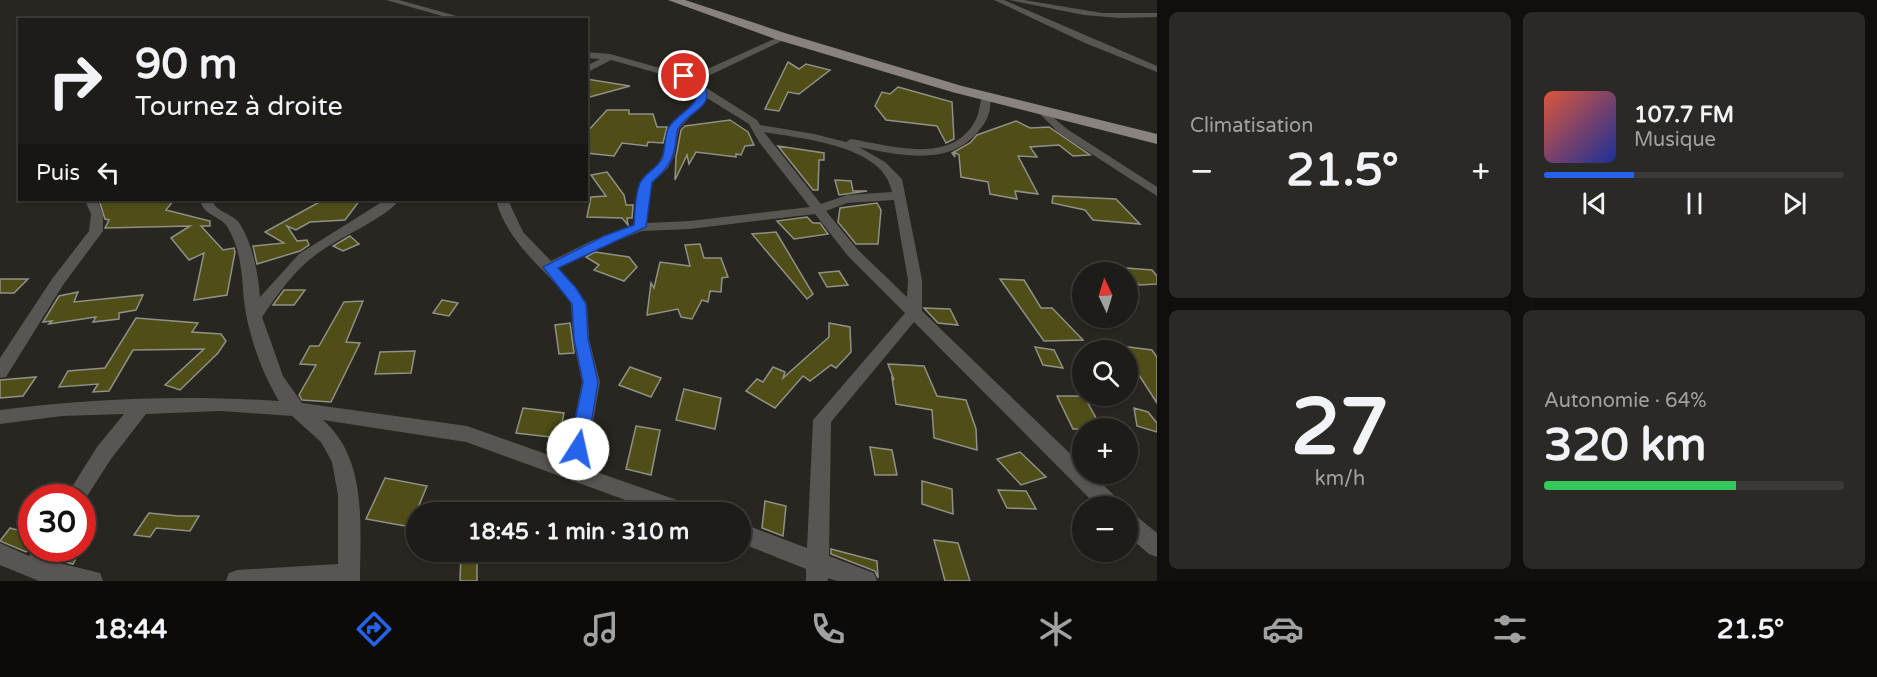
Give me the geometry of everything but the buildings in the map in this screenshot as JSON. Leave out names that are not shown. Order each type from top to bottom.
[{"type":"main road","points":[[682,1],[783,37],[986,97],[1157,138]]},
{"type":"street","points":[[390,0],[459,18]]},
{"type":"street","points":[[998,0],[1157,69]]},
{"type":"street","points":[[1013,0],[1092,15],[1123,17],[1157,15]]},
{"type":"street","points":[[640,227],[643,190],[647,180],[662,168],[668,156],[674,128],[701,101],[701,87],[706,73],[783,37]]},
{"type":"street","points":[[588,55],[610,57],[701,87],[745,117],[757,128],[763,140],[785,164],[853,253],[1101,496]]},
{"type":"street","points":[[588,69],[610,57]]},
{"type":"street","points":[[757,128],[910,153],[941,149],[970,138],[986,113],[986,97]]},
{"type":"street","points":[[1043,112],[1063,130],[1157,192]]},
{"type":"street","points":[[816,570],[822,420],[914,312],[915,280],[897,196],[896,179],[890,172],[840,140]]},
{"type":"street","points":[[550,267],[604,240],[640,227],[690,225],[819,210],[832,202],[845,199],[897,196]]},
{"type":"street","points":[[0,372],[57,282],[96,231],[98,214],[92,201]]},
{"type":"street","points":[[206,201],[208,208],[233,224],[250,269],[254,317],[276,384],[296,409],[322,428],[338,452],[348,493],[349,577],[237,581]]},
{"type":"street","points":[[254,317],[273,288],[305,256],[372,217],[392,201]]},
{"type":"street","points":[[502,201],[506,214],[517,234],[572,291],[579,304],[581,339],[591,382],[574,472]]},
{"type":"street","points":[[0,417],[62,410],[220,404],[296,409],[468,434],[657,502]]},
{"type":"street","points":[[84,484],[104,453],[141,407]]},
{"type":"street","points":[[1138,531],[1157,547]]},
{"type":"street","points":[[751,538],[816,570],[866,581]]},
{"type":"street","points":[[0,554],[34,568],[92,581]]},
{"type":"street","points":[[34,568],[38,562]]},
{"type":"route","points":[[578,449],[591,382],[581,339],[579,304],[572,291],[550,267],[622,232],[640,227],[643,190],[647,180],[662,168],[668,156],[674,128],[701,101],[704,92],[699,81],[684,76]]}]
